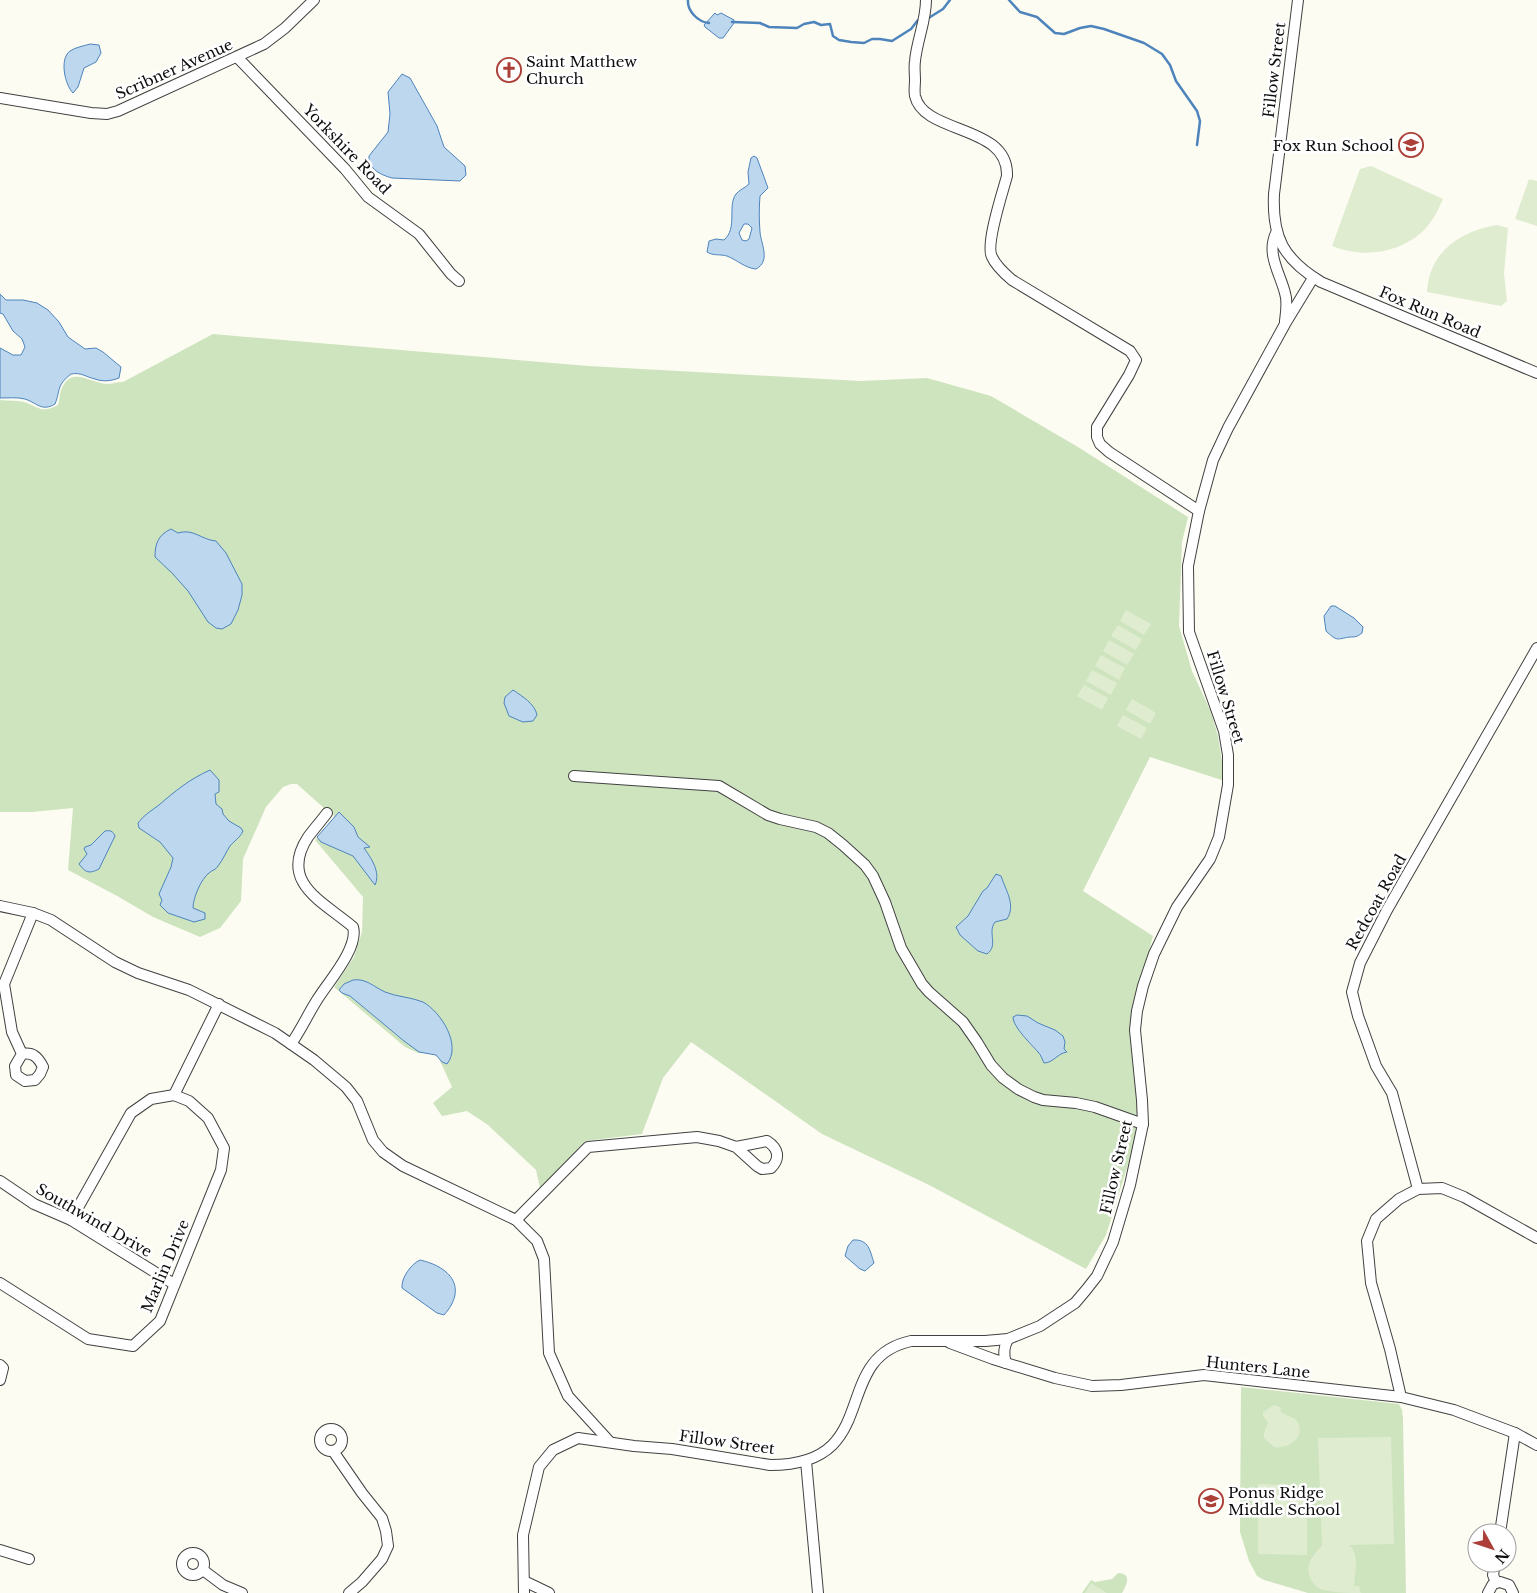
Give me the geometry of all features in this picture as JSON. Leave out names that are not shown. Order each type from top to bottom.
[{"type":"street","name":"Scribner Avenue","points":[[0,98],[91,113],[107,114],[124,109],[264,44],[314,0]]},
{"type":"street","points":[[926,0],[915,60],[915,95],[918,104],[931,115],[990,143],[1005,158],[1008,167],[990,242],[991,256],[1003,272],[1012,280],[1130,351],[1136,360],[1097,427],[1097,437],[1100,444],[1109,452],[1199,511]]},
{"type":"street","name":"Fillow Street","points":[[524,1593],[523,1535],[539,1467],[553,1450],[578,1438],[672,1449],[770,1465],[784,1465],[806,1460],[826,1450],[840,1436],[850,1419],[865,1376],[871,1365],[887,1350],[901,1343],[920,1340],[985,1341],[1008,1339],[1040,1326],[1062,1313],[1075,1303],[1097,1276],[1113,1242],[1121,1217],[1143,1124],[1135,1045],[1136,1011],[1143,986],[1161,940],[1178,908],[1210,858],[1216,844],[1222,823],[1228,785],[1228,754],[1224,731],[1189,632],[1188,566],[1199,511],[1213,460],[1228,428],[1285,324],[1313,278],[1293,262],[1276,233],[1273,213],[1298,0]]},
{"type":"street","name":"Yorkshire Road","points":[[237,57],[324,147],[368,197],[419,234],[451,274],[459,281]]},
{"type":"street","name":"Fillow Street","points":[[1276,233],[1272,242],[1272,250],[1286,295],[1285,324]]},
{"type":"street","points":[[1280,278],[1293,262]]},
{"type":"street","name":"Fox Run Road","points":[[1313,278],[1537,373]]},
{"type":"street","name":"Redcoat Road","points":[[1418,1189],[1392,1093],[1376,1066],[1358,1016],[1352,992],[1360,963],[1387,910],[1537,648]]},
{"type":"street","points":[[574,776],[719,786],[768,815],[816,827],[828,833],[844,844],[873,876],[885,902],[901,948],[922,984],[963,1022],[978,1042],[991,1065],[1003,1078],[1026,1094],[1043,1100],[1095,1107],[1143,1124]]},
{"type":"street","points":[[291,1044],[319,997],[339,970],[354,937],[353,927],[314,896],[303,882],[298,869],[299,856],[305,842],[327,813]]},
{"type":"street","points":[[0,906],[33,913],[51,920],[104,956],[130,969],[189,990],[259,1024],[291,1044],[330,1073],[352,1094],[373,1140],[389,1157],[403,1166],[516,1220],[537,1241],[544,1259],[548,1353],[568,1396],[609,1441]]},
{"type":"street","points":[[22,1054],[12,1032],[4,984],[33,913]]},
{"type":"street","points":[[71,1220],[131,1113],[151,1099],[174,1095],[218,1004]]},
{"type":"street","name":"Marlin Drive","points":[[0,1283],[88,1339],[133,1346],[160,1322],[221,1170],[224,1148],[208,1118],[189,1101],[174,1095]]},
{"type":"street","points":[[516,1220],[588,1147],[686,1138],[707,1139],[736,1147]]},
{"type":"street","name":"Southwind Drive","points":[[0,1181],[34,1204],[71,1220],[174,1284]]},
{"type":"street","points":[[1401,1398],[1390,1349],[1371,1284],[1367,1241],[1376,1219],[1399,1199],[1418,1189],[1442,1188],[1464,1197],[1537,1238]]},
{"type":"street","points":[[1006,1363],[1004,1354],[1008,1339]]},
{"type":"street","name":"Hunters Lane","points":[[944,1341],[1055,1378],[1092,1386],[1121,1385],[1204,1375],[1401,1398],[1454,1410],[1515,1433],[1537,1445]]},
{"type":"street","points":[[0,1380],[2,1367]]},
{"type":"street","points":[[1502,1523],[1515,1433]]},
{"type":"street","points":[[333,1451],[382,1518],[388,1546],[382,1559],[362,1582],[349,1593]]},
{"type":"street","points":[[806,1460],[818,1593]]},
{"type":"street","points":[[0,1550],[29,1559]]},
{"type":"street","points":[[203,1570],[223,1585],[242,1593]]},
{"type":"street","points":[[1493,1573],[1496,1582]]},
{"type":"street","points":[[524,1581],[548,1593]]},
{"type":"street","points":[[1488,1593],[1496,1582]]},
{"type":"street","points":[[1496,1582],[1507,1583],[1512,1588],[1513,1593]]},
{"type":"green space","points":[[1371,166],[1443,199],[1439,208],[1432,221],[1422,232],[1402,245],[1391,249],[1367,253],[1343,250],[1332,246],[1360,169]]},
{"type":"green space","points":[[1529,179],[1537,181],[1537,226],[1515,219]]},
{"type":"green space","points":[[1497,225],[1508,228],[1504,274],[1507,301],[1501,306],[1427,292],[1429,278],[1434,266],[1440,255],[1449,246],[1471,232]]},
{"type":"green space","points":[[213,334],[588,366],[860,381],[927,378],[991,396],[1078,447],[1188,517],[1182,542],[1179,626],[1192,671],[1211,712],[1218,736],[1225,781],[1150,757],[1083,891],[1153,936],[1130,1022],[1138,1109],[1137,1131],[1106,1235],[1086,1269],[929,1185],[822,1134],[691,1042],[663,1078],[642,1134],[585,1141],[540,1188],[536,1170],[488,1125],[467,1111],[442,1116],[433,1103],[452,1087],[436,1052],[418,1053],[405,1047],[334,987],[354,957],[362,932],[363,897],[315,840],[334,820],[333,811],[325,809],[297,784],[283,787],[266,807],[243,859],[241,901],[220,928],[200,937],[153,917],[68,870],[73,808],[32,812],[0,812],[0,400],[21,401],[41,409],[53,408],[58,405],[61,391],[67,380],[77,377],[107,384],[123,382]]},
{"type":"green space","points":[[1126,610],[1151,624],[1144,635],[1120,621]]},
{"type":"green space","points":[[1118,625],[1142,639],[1136,650],[1111,636]]},
{"type":"green space","points":[[1109,640],[1134,654],[1127,665],[1103,651]]},
{"type":"green space","points":[[1101,655],[1125,668],[1119,680],[1095,666]]},
{"type":"green space","points":[[1092,670],[1117,683],[1111,695],[1086,681]]},
{"type":"green space","points":[[1084,685],[1108,698],[1102,710],[1077,696]]},
{"type":"green space","points":[[1132,699],[1156,713],[1150,724],[1126,710]]},
{"type":"green space","points":[[1123,715],[1147,728],[1141,739],[1117,726]]},
{"type":"green space","points":[[1241,1387],[1399,1404],[1403,1418],[1406,1593],[1308,1593],[1264,1580],[1257,1576],[1249,1561],[1240,1532]]},
{"type":"green space","points":[[1274,1405],[1281,1408],[1280,1411],[1282,1413],[1295,1419],[1299,1427],[1298,1437],[1295,1441],[1285,1446],[1274,1447],[1264,1438],[1268,1422],[1263,1416],[1263,1412]]},
{"type":"green space","points":[[1391,1437],[1394,1544],[1349,1545],[1356,1559],[1354,1586],[1359,1586],[1361,1593],[1336,1592],[1320,1588],[1312,1581],[1308,1571],[1312,1558],[1322,1546],[1318,1438]]},
{"type":"green space","points":[[1258,1484],[1307,1486],[1307,1555],[1258,1554]]},
{"type":"green space","points":[[1118,1573],[1123,1574],[1127,1578],[1122,1593],[1082,1593],[1091,1580],[1095,1582],[1112,1579]]},
{"type":"green space","points":[[1091,1583],[1107,1593],[1085,1593]]},
{"type":"water","points":[[715,13],[717,15],[721,13],[734,20],[734,23],[723,38],[719,38],[704,25]]},
{"type":"water","points":[[90,44],[99,45],[101,53],[96,62],[84,68],[78,87],[73,93],[64,72],[65,60],[70,51]]},
{"type":"water","points":[[402,74],[410,78],[437,126],[444,147],[465,166],[466,175],[460,181],[392,178],[373,168],[369,161],[369,156],[388,132],[390,114],[388,92]]},
{"type":"water","points":[[754,156],[757,158],[768,188],[760,196],[760,228],[764,257],[761,266],[756,269],[745,266],[727,256],[707,252],[709,241],[716,239],[724,240],[731,229],[733,199],[737,193],[749,184],[748,172],[751,158]],"holes":[[[744,224],[748,224],[752,228],[749,239],[746,241],[742,240],[739,233]]]},
{"type":"water","points":[[0,294],[6,300],[23,300],[37,303],[48,310],[59,322],[68,337],[85,349],[96,348],[121,367],[119,378],[104,381],[81,374],[71,374],[61,385],[55,404],[47,407],[22,398],[0,398],[0,348],[13,355],[21,355],[25,347],[22,339],[13,331],[3,314],[0,313]]},
{"type":"water","points":[[171,529],[178,533],[193,533],[216,541],[226,553],[242,584],[242,595],[238,610],[231,624],[222,629],[216,628],[208,622],[188,591],[155,557],[158,540]]},
{"type":"water","points":[[1331,606],[1335,606],[1354,618],[1363,627],[1362,633],[1339,639],[1326,631],[1324,616]]},
{"type":"water","points":[[513,690],[534,707],[537,715],[533,721],[523,722],[509,716],[504,703],[505,697]]},
{"type":"water","points":[[210,770],[219,780],[219,792],[215,794],[216,804],[222,809],[223,814],[229,821],[243,831],[239,838],[230,846],[217,867],[200,884],[194,899],[193,908],[205,913],[205,919],[194,922],[168,913],[160,905],[162,900],[159,894],[173,858],[160,842],[139,828],[138,823],[145,815],[183,786]]},
{"type":"water","points":[[339,812],[354,827],[358,837],[370,847],[364,848],[376,870],[377,880],[375,885],[353,856],[321,842],[317,837]]},
{"type":"water","points":[[105,831],[111,831],[115,836],[99,869],[93,872],[86,871],[79,864],[87,854],[84,849],[91,845]]},
{"type":"water","points":[[996,874],[1001,876],[1011,908],[1007,919],[995,922],[992,930],[992,947],[987,954],[978,951],[960,935],[956,927],[968,916]]},
{"type":"water","points":[[353,980],[366,982],[394,995],[418,1000],[430,1007],[442,1021],[451,1039],[451,1056],[447,1064],[442,1062],[436,1055],[419,1052],[350,996],[339,990],[344,984]]},
{"type":"water","points":[[1017,1015],[1027,1016],[1055,1030],[1063,1036],[1065,1042],[1064,1049],[1067,1052],[1044,1063],[1039,1053],[1016,1026],[1013,1017]]},
{"type":"water","points":[[853,1240],[862,1241],[870,1250],[874,1263],[865,1271],[845,1256],[848,1246]]},
{"type":"water","points":[[420,1260],[440,1268],[448,1273],[453,1280],[455,1296],[444,1315],[437,1313],[402,1288],[407,1272]]},
{"type":"waterway","points":[[688,0],[691,12],[701,21],[709,23]]},
{"type":"waterway","points":[[927,19],[943,9],[950,0]]},
{"type":"waterway","points":[[1009,0],[1020,12],[1037,17],[1055,33],[1064,34],[1091,26],[1144,43],[1162,54],[1170,65],[1176,81],[1197,111],[1200,121],[1197,145]]},
{"type":"waterway","points":[[732,22],[760,23],[769,27],[797,28],[814,22],[821,25],[830,24],[833,36],[839,40],[864,43],[872,39],[892,41],[911,29],[918,20]]},
{"type":"place","name":"Saint Matthew Church","points":[[509,70]]},
{"type":"place","name":"Fox Run School","points":[[1411,145]]},
{"type":"place","name":"Ponus Ridge Middle School","points":[[1211,1501]]}]
